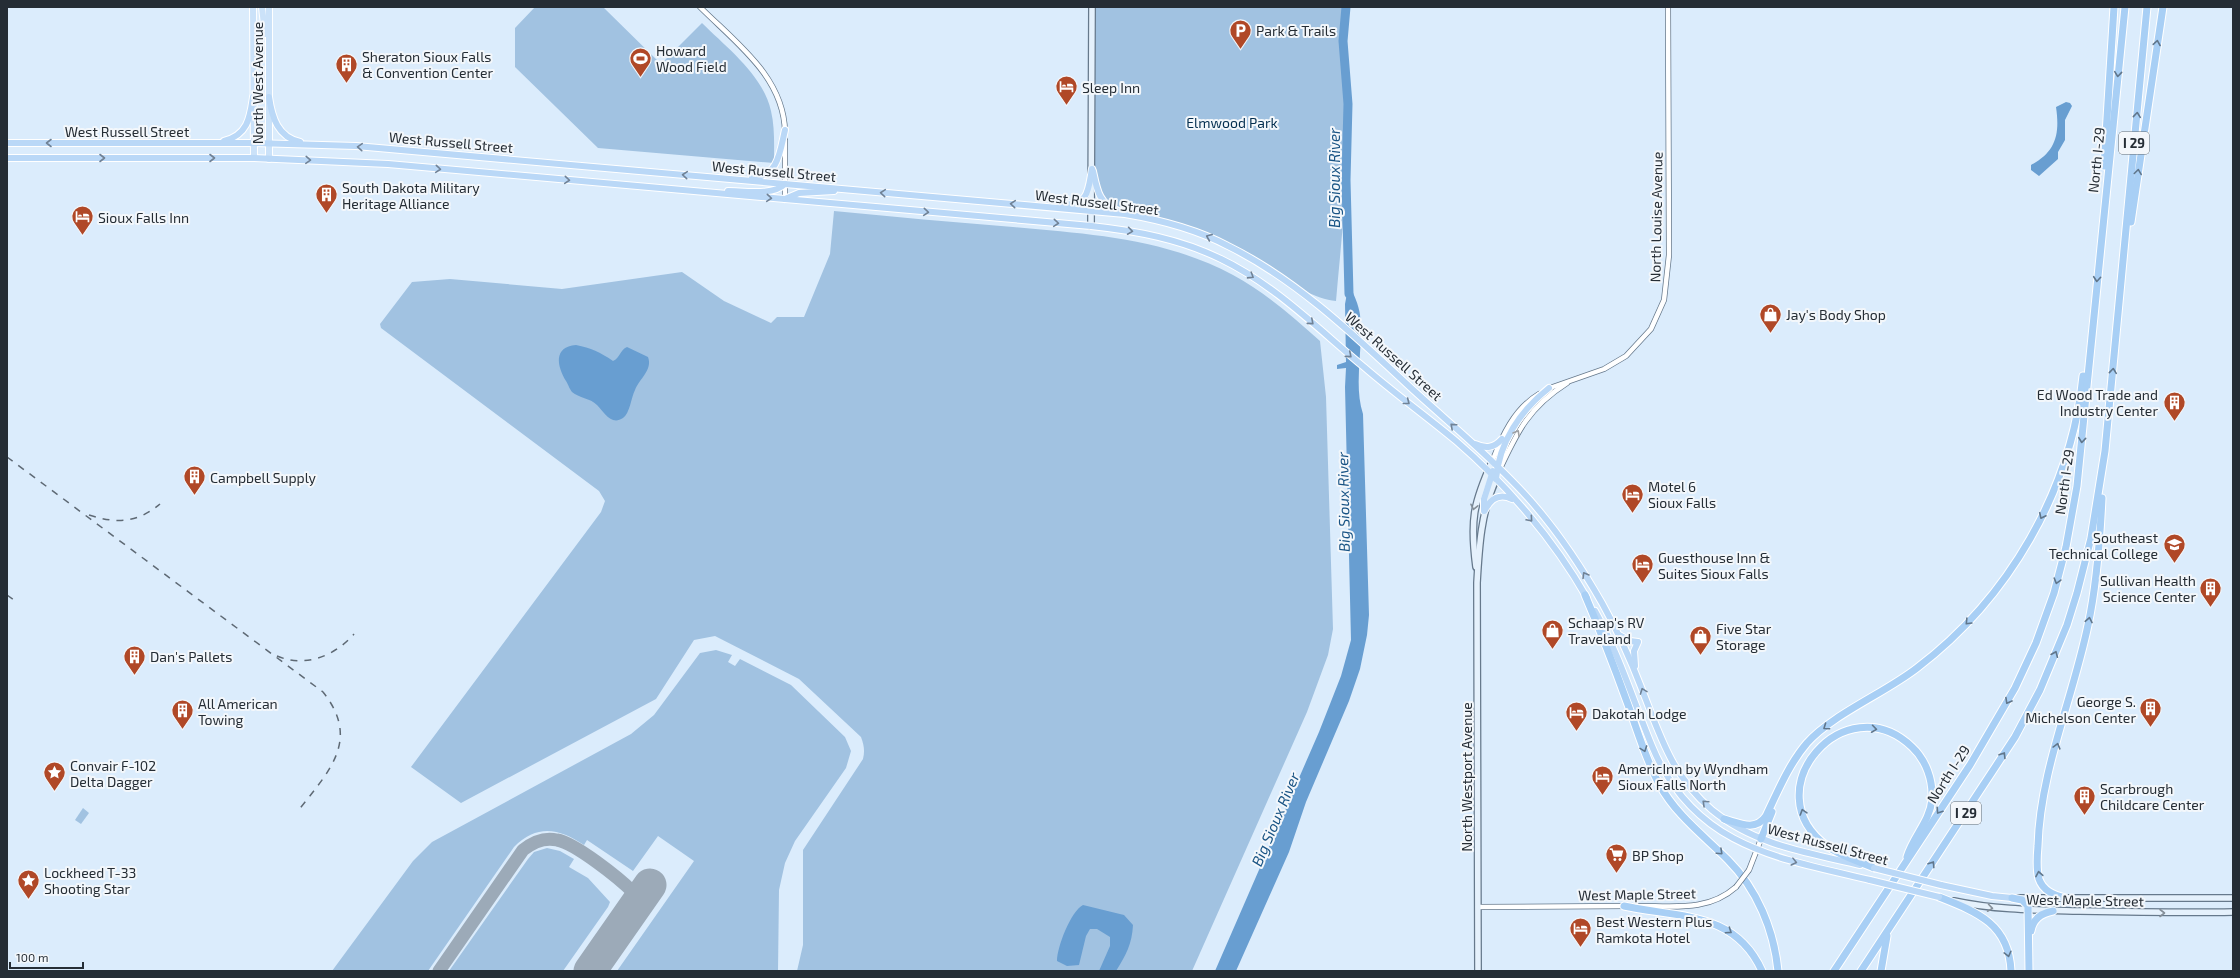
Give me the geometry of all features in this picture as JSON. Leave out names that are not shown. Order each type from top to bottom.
[{"type":"highway","points":[[2101,240],[2114,7]]},
{"type":"highway","name":"North I-29","points":[[1834,971],[2006,705],[2026,667],[2045,618],[2061,568],[2074,507],[2124,7]]},
{"type":"highway","name":"I 29","points":[[1861,971],[2004,754],[2040,690],[2067,624],[2083,574],[2095,520],[2105,451],[2147,7]]},
{"type":"highway","points":[[2122,280],[2163,7]]},
{"type":"highway","points":[[193,143],[224,141],[237,136],[249,122],[253,97]]},
{"type":"highway","points":[[269,97],[274,119],[279,129],[292,140],[312,145]]},
{"type":"highway","points":[[724,178],[757,178],[771,172],[779,157],[785,130]]},
{"type":"highway","name":"West Russell Street","points":[[7,143],[269,143],[388,149],[1092,211],[1135,216],[1187,228],[1227,245],[1282,278],[1322,309],[1375,354],[1497,465],[1537,508],[1562,540],[1594,590],[1619,635],[1661,740],[1675,768],[1690,788],[1724,819],[1761,839],[1941,885],[1992,896],[2012,898]]},
{"type":"highway","name":"West Russell Street","points":[[7,158],[269,158],[388,164],[1092,226],[1155,236],[1221,259],[1264,284],[1376,378],[1457,442],[1492,475],[1516,502],[1557,551],[1585,595],[1614,648],[1652,746],[1670,781],[1688,804],[1707,822],[1733,839],[1757,851],[1938,897]]},
{"type":"highway","points":[[1034,206],[1069,205],[1080,202],[1088,192],[1092,169]]},
{"type":"highway","points":[[1092,169],[1098,192],[1104,204],[1113,209],[1135,216]]},
{"type":"highway","points":[[702,192],[772,190],[780,188],[785,184]]},
{"type":"highway","points":[[785,200],[799,193],[856,190]]},
{"type":"highway","points":[[1724,819],[1751,826],[1760,823],[1766,816],[1788,771],[1804,747],[1825,727],[1903,678],[1939,650],[1982,608],[2005,578],[2035,531],[2058,482],[2077,420],[2084,374],[2090,359]]},
{"type":"highway","points":[[1484,511],[1484,499],[1510,431],[1531,404],[1549,388]]},
{"type":"highway","points":[[1467,438],[1484,447],[1495,446],[1502,439]]},
{"type":"highway","points":[[2065,898],[2050,892],[2039,879],[2037,862],[2038,827],[2044,793],[2082,654],[2091,612],[2096,571],[2105,451]]},
{"type":"highway","points":[[1484,511],[1489,502],[1498,497],[1505,496],[1516,502]]},
{"type":"highway","points":[[1585,595],[1606,646],[1648,761],[1659,784],[1683,817],[1729,860],[1750,887],[1767,923],[1778,971]]},
{"type":"highway","points":[[1619,635],[1630,641],[1638,642],[1634,656],[1637,677]]},
{"type":"highway","points":[[1874,868],[1833,851],[1820,841],[1806,822],[1800,796],[1802,778],[1814,753],[1834,736],[1859,728],[1880,730],[1901,738],[1915,750],[1928,773],[1932,790],[1929,812],[1926,822],[1910,847],[1904,864]]},
{"type":"highway","points":[[1761,839],[1788,771]]},
{"type":"highway","points":[[1938,897],[1970,910],[1992,924],[2006,945],[2010,971]]},
{"type":"highway","points":[[2012,898],[2022,900],[2028,906],[2029,971]]},
{"type":"highway","points":[[1624,906],[1696,918],[1719,925],[1738,937],[1747,947],[1762,971]]},
{"type":"highway","points":[[2029,971],[2033,924],[2042,914],[2054,911]]},
{"type":"highway","points":[[1881,971],[1888,932]]},
{"type":"main road","name":"North West Avenue","points":[[253,7],[254,158]]},
{"type":"main road","points":[[262,7],[268,41]]},
{"type":"main road","name":"North West Avenue","points":[[269,7],[269,158]]},
{"type":"main road","points":[[1092,7],[1092,226]]},
{"type":"main road","name":"North Westport Avenue","points":[[1478,971],[1477,583],[1472,519],[1475,502],[1497,465]]},
{"type":"main road","name":"North Westport Avenue","points":[[1477,583],[1484,511]]},
{"type":"main road","name":"West Maple Street","points":[[1938,897],[1984,907],[2029,911],[2153,913],[2233,912]]},
{"type":"main road","name":"West Maple Street","points":[[2012,898],[2233,898]]},
{"type":"street","points":[[700,7],[768,78],[780,102],[785,130],[785,200]]},
{"type":"street","name":"North Louise Avenue","points":[[1497,465],[1502,439],[1521,409],[1536,395],[1549,388],[1604,369],[1634,350],[1656,321],[1666,294],[1669,242],[1668,7]]},
{"type":"street","name":"North Louise Avenue","points":[[1497,465],[1529,414],[1542,401],[1574,379]]},
{"type":"street","name":"West Maple Street","points":[[1478,907],[1702,905],[1723,897],[1736,887],[1749,870],[1761,839]]},
{"type":"green space","name":"Howard Wood Field","points":[[535,7],[603,7],[661,64],[702,23],[743,63],[752,74],[767,98],[773,124],[774,163],[598,148],[515,67],[515,28]]},
{"type":"green space","name":"Elmwood Park","points":[[1092,7],[1346,7],[1344,36],[1348,110],[1348,147],[1336,301],[1309,293],[1226,244],[1180,226],[1102,201],[1092,169]]},
{"type":"green space","points":[[834,211],[1070,232],[1153,245],[1207,263],[1233,275],[1278,305],[1320,341],[1326,397],[1333,629],[1328,655],[1307,712],[1192,971],[797,971],[803,945],[803,850],[863,759],[863,743],[861,737],[799,679],[715,636],[694,640],[656,699],[461,803],[411,767],[601,512],[605,501],[599,491],[381,328],[380,324],[412,282],[450,279],[562,289],[682,272],[724,301],[771,323],[777,317],[804,317],[830,254]]},
{"type":"green space","points":[[716,650],[732,655],[728,662],[735,666],[740,659],[791,685],[845,737],[851,751],[846,768],[795,841],[785,863],[779,890],[778,971],[617,971],[694,861],[658,836],[633,871],[587,840],[584,845],[566,835],[548,831],[531,835],[514,847],[428,971],[332,971],[413,861],[432,842],[631,734],[654,715],[700,653]]},
{"type":"green space","points":[[83,808],[89,813],[81,824],[75,820]]},
{"type":"green space","points":[[547,848],[560,851],[574,859],[569,867],[588,878],[610,902],[563,971],[449,971],[528,859],[534,852]]},
{"type":"shaded area","points":[[2066,102],[2070,103],[2072,106],[2065,120],[2065,140],[2058,152],[2058,159],[2039,176],[2031,170],[2031,165],[2039,160],[2051,148],[2057,126],[2056,107]]},
{"type":"shaded area","points":[[1349,283],[1356,299],[1361,327],[1359,390],[1363,414],[1369,615],[1367,635],[1360,669],[1349,701],[1306,802],[1289,852],[1236,971],[1215,971],[1319,732],[1341,676],[1351,640],[1345,387],[1346,368],[1337,369],[1337,365],[1346,362],[1345,304]]},
{"type":"shaded area","points":[[576,345],[595,351],[613,361],[627,347],[648,357],[649,366],[637,386],[627,413],[623,418],[619,420],[611,419],[597,405],[571,391],[559,364],[559,358],[563,349]]},
{"type":"shaded area","points":[[1083,905],[1124,915],[1133,925],[1128,949],[1116,971],[1099,971],[1110,946],[1110,937],[1097,929],[1090,929],[1086,936],[1079,965],[1067,966],[1057,961],[1059,947],[1066,930],[1074,914]]},
{"type":"waterway","name":"Big Sioux River","points":[[1346,7],[1343,41],[1348,104],[1346,180],[1349,294]]},
{"type":"taxiway","points":[[439,971],[523,850],[539,841],[548,839],[557,840],[574,847],[585,854],[618,878],[633,892],[636,900],[635,908]]},
{"type":"runway","points":[[590,971],[650,885]]},
{"type":"railway","points":[[7,457],[323,692],[334,710],[340,726],[340,741],[336,756],[329,770],[298,811]]},
{"type":"railway","points":[[89,515],[109,520],[126,520],[143,515],[160,504]]},
{"type":"railway","points":[[7,595],[17,602]]},
{"type":"railway","points":[[277,656],[298,661],[319,658],[338,648],[354,634]]},
{"type":"place","name":"Park & Trails","points":[[1241,50]]},
{"type":"place","name":"Howard Wood Field","points":[[640,78]]},
{"type":"place","name":"Sheraton Sioux Falls & Convention Center","points":[[346,84]]},
{"type":"place","name":"Sleep Inn","points":[[1066,106]]},
{"type":"place","name":"South Dakota Military Heritage Alliance","points":[[326,214]]},
{"type":"place","name":"Sioux Falls Inn","points":[[82,236]]},
{"type":"place","name":"Jay's Body Shop","points":[[1771,334]]},
{"type":"place","name":"Ed Wood Trade and Industry Center","points":[[2174,422]]},
{"type":"place","name":"Campbell Supply","points":[[194,496]]},
{"type":"place","name":"Motel 6 Sioux Falls","points":[[1633,514]]},
{"type":"place","name":"Southeast Technical College","points":[[2174,564]]},
{"type":"place","name":"Guesthouse Inn & Suites Sioux Falls","points":[[1642,584]]},
{"type":"place","name":"Sullivan Health Science Center","points":[[2211,608]]},
{"type":"place","name":"Schaap's RV Traveland","points":[[1553,650]]},
{"type":"place","name":"Five Star Storage","points":[[1700,656]]},
{"type":"place","name":"Dan's Pallets","points":[[134,676]]},
{"type":"place","name":"George S. Michelson Center","points":[[2151,728]]},
{"type":"place","name":"All American Towing","points":[[182,730]]},
{"type":"place","name":"Dakotah Lodge","points":[[1577,732]]},
{"type":"place","name":"Convair F-102 Delta Dagger","points":[[55,792]]},
{"type":"place","name":"AmericInn by Wyndham Sioux Falls North","points":[[1602,796]]},
{"type":"place","name":"Scarbrough Childcare Center","points":[[2085,816]]},
{"type":"place","name":"BP Shop","points":[[1617,874]]},
{"type":"place","name":"Lockheed T-33 Shooting Star","points":[[29,900]]},
{"type":"place","name":"Best Western Plus Ramkota Hotel","points":[[1581,948]]}]
